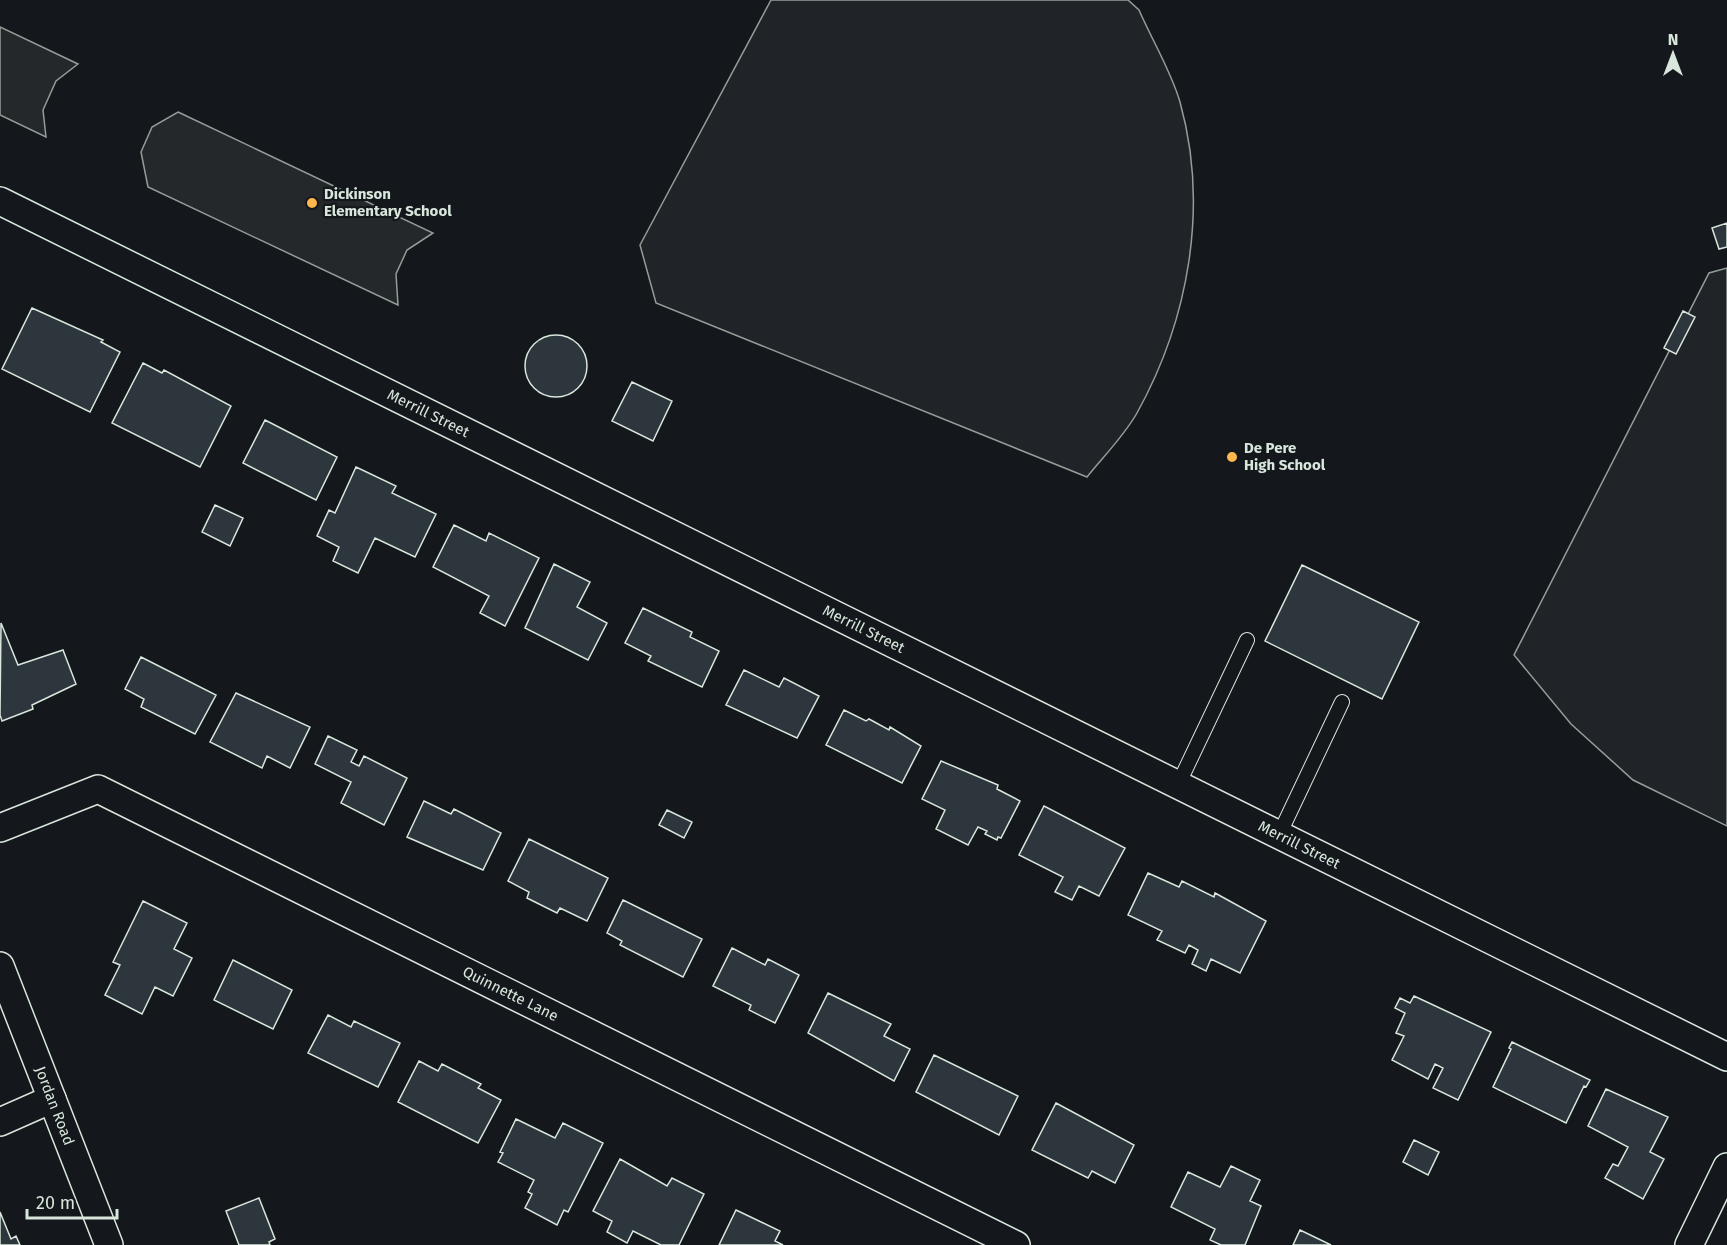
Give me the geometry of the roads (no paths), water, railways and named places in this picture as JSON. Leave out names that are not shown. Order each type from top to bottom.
[{"type":"street","name":"Merrill Street","points":[[0,201],[1727,1057]]},
{"type":"street","name":"Quinnette Lane","points":[[0,828],[98,789],[1016,1245]]},
{"type":"street","name":"Jordan Road","points":[[0,966],[109,1245]]},
{"type":"street","points":[[0,1122],[52,1099]]},
{"type":"street","points":[[1689,1245],[1727,1167]]},
{"type":"lane","points":[[1178,785],[1247,640]]},
{"type":"lane","points":[[1279,835],[1342,702]]},
{"type":"place","name":"Dickinson Elementary School","points":[[312,203]]},
{"type":"place","name":"De Pere High School","points":[[1232,457]]}]
